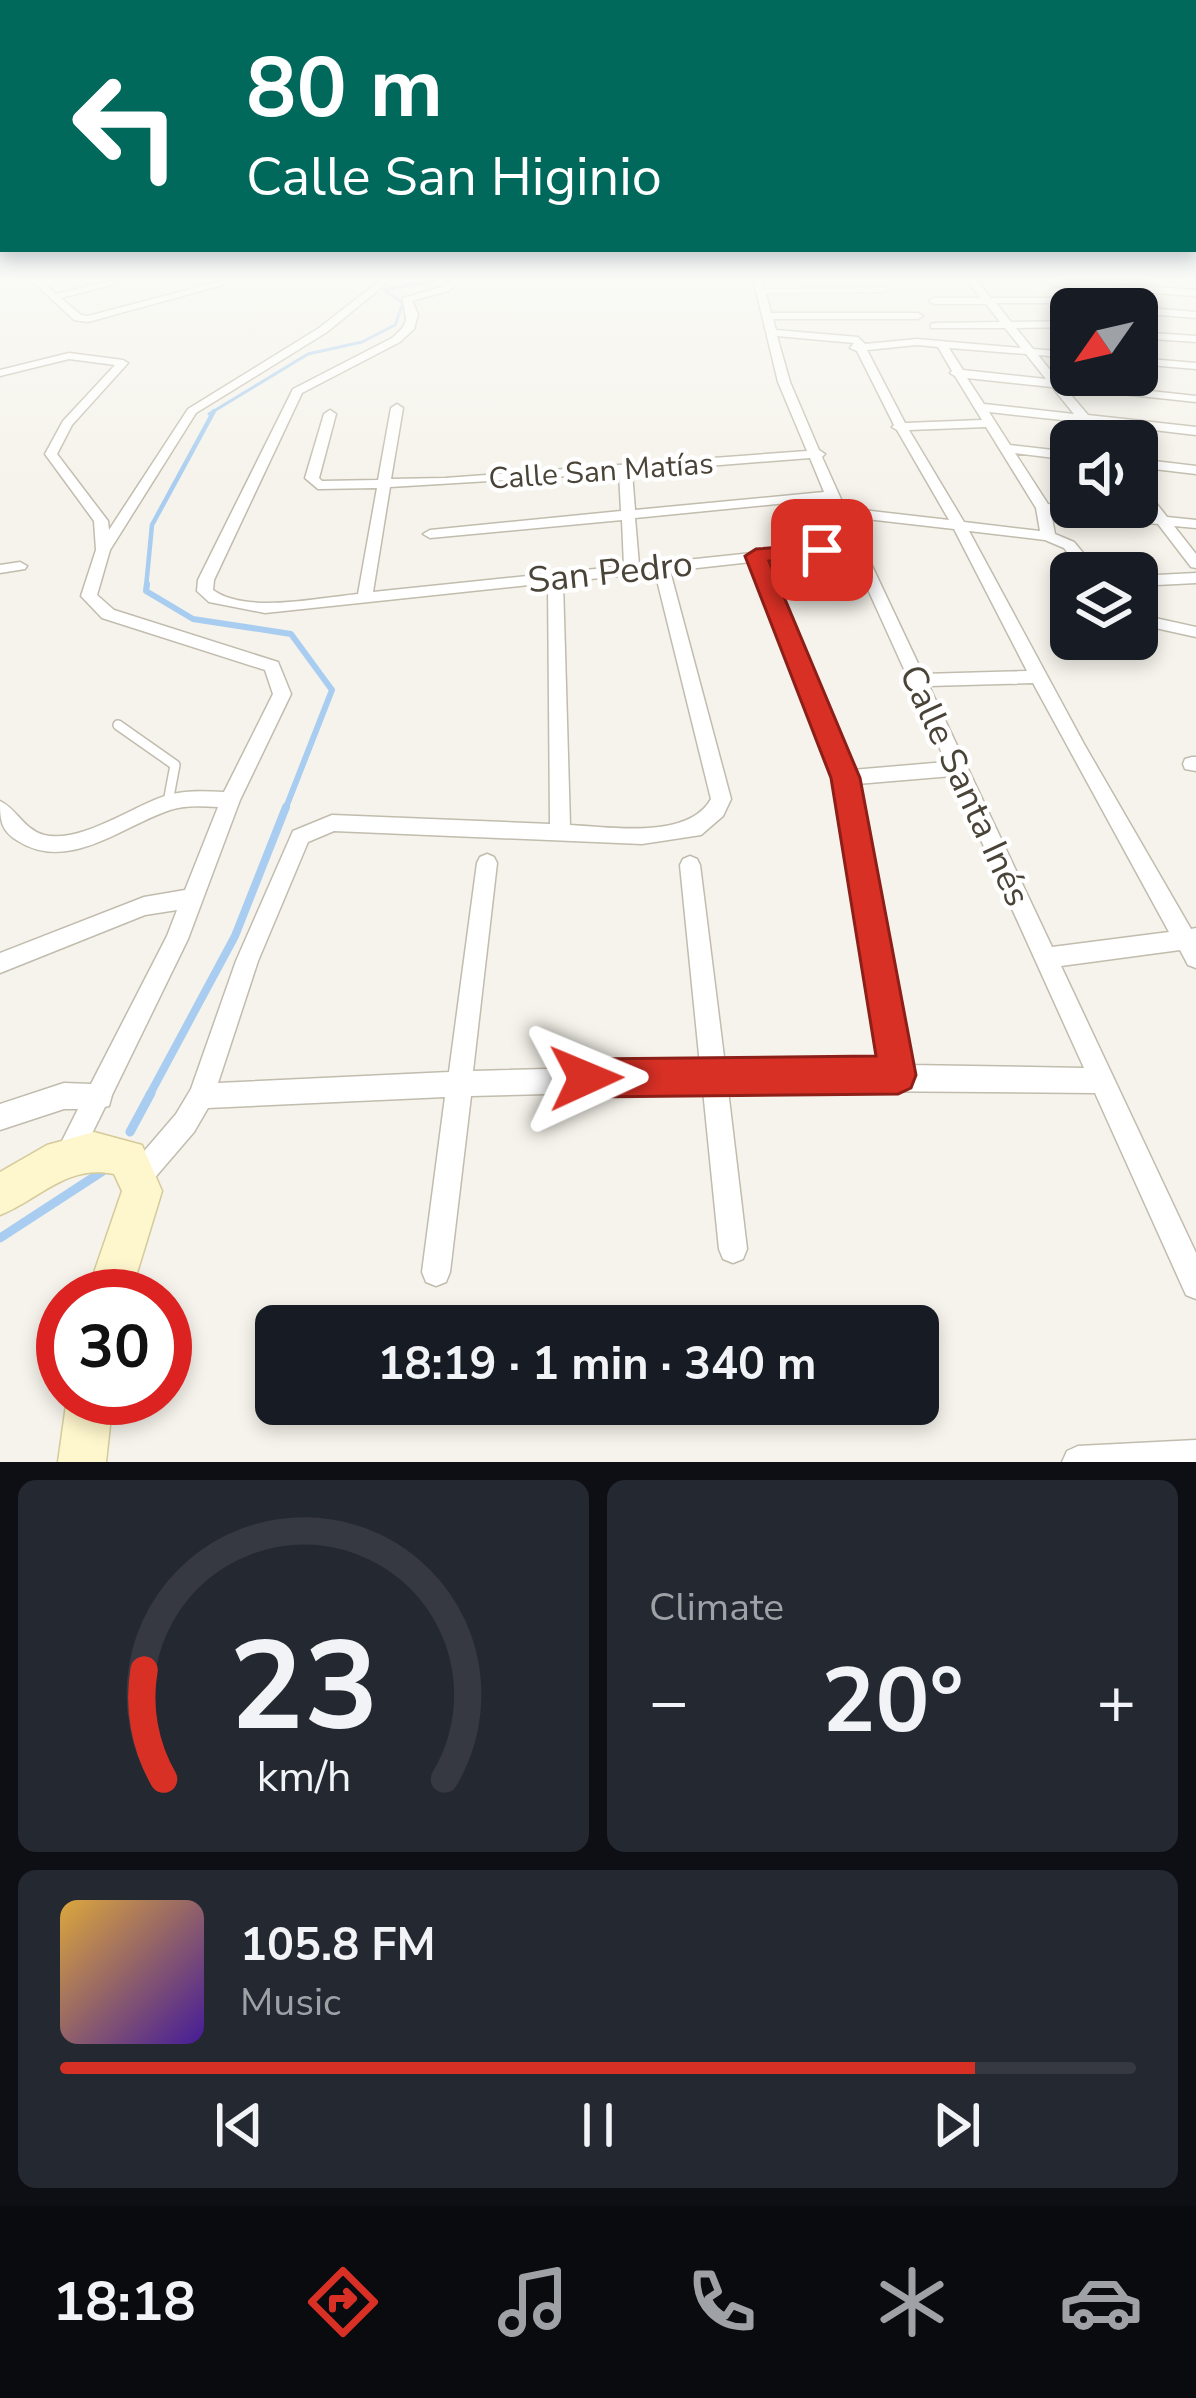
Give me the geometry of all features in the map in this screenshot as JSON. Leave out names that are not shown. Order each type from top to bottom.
[{"type":"main road","points":[[0,1195],[68,1155],[125,1163],[139,1210],[118,1269]]},
{"type":"main road","points":[[82,1462],[87,1425]]},
{"type":"street","points":[[68,1155],[100,1097],[192,898],[230,800],[281,694],[280,679],[272,666],[97,606],[89,589],[103,550],[192,411],[297,346]]},
{"type":"street","name":"San Pedro","points":[[384,346],[297,391],[259,460],[254,489],[205,591],[214,599],[265,608],[855,548]]},
{"type":"street","name":"Calle Santa Inés","points":[[777,346],[784,382],[819,454],[855,548],[1196,1285]]},
{"type":"street","points":[[861,346],[898,428],[960,527],[1034,677],[1192,945],[1046,958]]},
{"type":"street","points":[[942,346],[1042,508],[1048,536]]},
{"type":"street","points":[[972,346],[1050,353]]},
{"type":"street","points":[[1022,346],[1050,383]]},
{"type":"street","points":[[0,373],[69,356],[124,364],[67,424],[51,454],[95,506],[103,550]]},
{"type":"street","points":[[1158,364],[1196,367]]},
{"type":"street","points":[[956,373],[1050,384]]},
{"type":"street","points":[[1158,395],[1196,399]]},
{"type":"street","points":[[1063,396],[1086,420]]},
{"type":"street","points":[[978,407],[1086,420]]},
{"type":"street","points":[[365,596],[397,408]]},
{"type":"street","name":"Calle San Matías","points":[[330,414],[313,483],[384,485],[819,454]]},
{"type":"street","points":[[898,428],[989,423]]},
{"type":"street","points":[[1158,427],[1196,431]]},
{"type":"street","points":[[1007,448],[1050,453]]},
{"type":"street","points":[[1158,465],[1196,470]]},
{"type":"street","points":[[625,469],[632,569]]},
{"type":"street","points":[[430,534],[836,504],[960,527],[1048,536],[1074,552]]},
{"type":"street","points":[[1042,508],[1196,524]]},
{"type":"street","points":[[1158,517],[1196,564]]},
{"type":"street","points":[[756,556],[845,778],[898,1075]]},
{"type":"street","points":[[0,569],[20,566]]},
{"type":"street","points":[[125,1163],[201,1096],[248,961],[300,837],[332,823],[674,832],[694,829],[716,812],[721,799],[661,566]]},
{"type":"street","points":[[556,577],[560,832]]},
{"type":"street","points":[[1158,579],[1196,578]]},
{"type":"street","points":[[1158,624],[1196,632]]},
{"type":"street","points":[[918,680],[1034,677]]},
{"type":"street","points":[[845,778],[958,768]]},
{"type":"street","points":[[2,817],[44,848],[95,836],[168,802],[230,800]]},
{"type":"street","points":[[436,1272],[487,863]]},
{"type":"street","points":[[690,865],[733,1249]]},
{"type":"street","points":[[0,963],[145,906],[192,898]]},
{"type":"street","points":[[201,1096],[462,1081],[710,1075],[1099,1081]]},
{"type":"street","points":[[0,1117],[64,1096],[100,1097]]},
{"type":"street","points":[[1078,1462],[1196,1456]]},
{"type":"lane","points":[[118,724],[175,765],[168,802]]},
{"type":"waterway","points":[[209,414],[308,354],[343,346]]},
{"type":"waterway","points":[[146,587],[152,525],[214,411]]},
{"type":"waterway","points":[[147,584],[146,591],[193,619],[291,634],[332,690],[285,810]]},
{"type":"waterway","points":[[149,1096],[235,936],[286,807]]},
{"type":"waterway","points":[[130,1132],[151,1093]]},
{"type":"waterway","points":[[0,1238],[103,1171]]},
{"type":"route","points":[[586,1078],[898,1075],[845,778],[774,611],[756,556],[822,550]]}]
